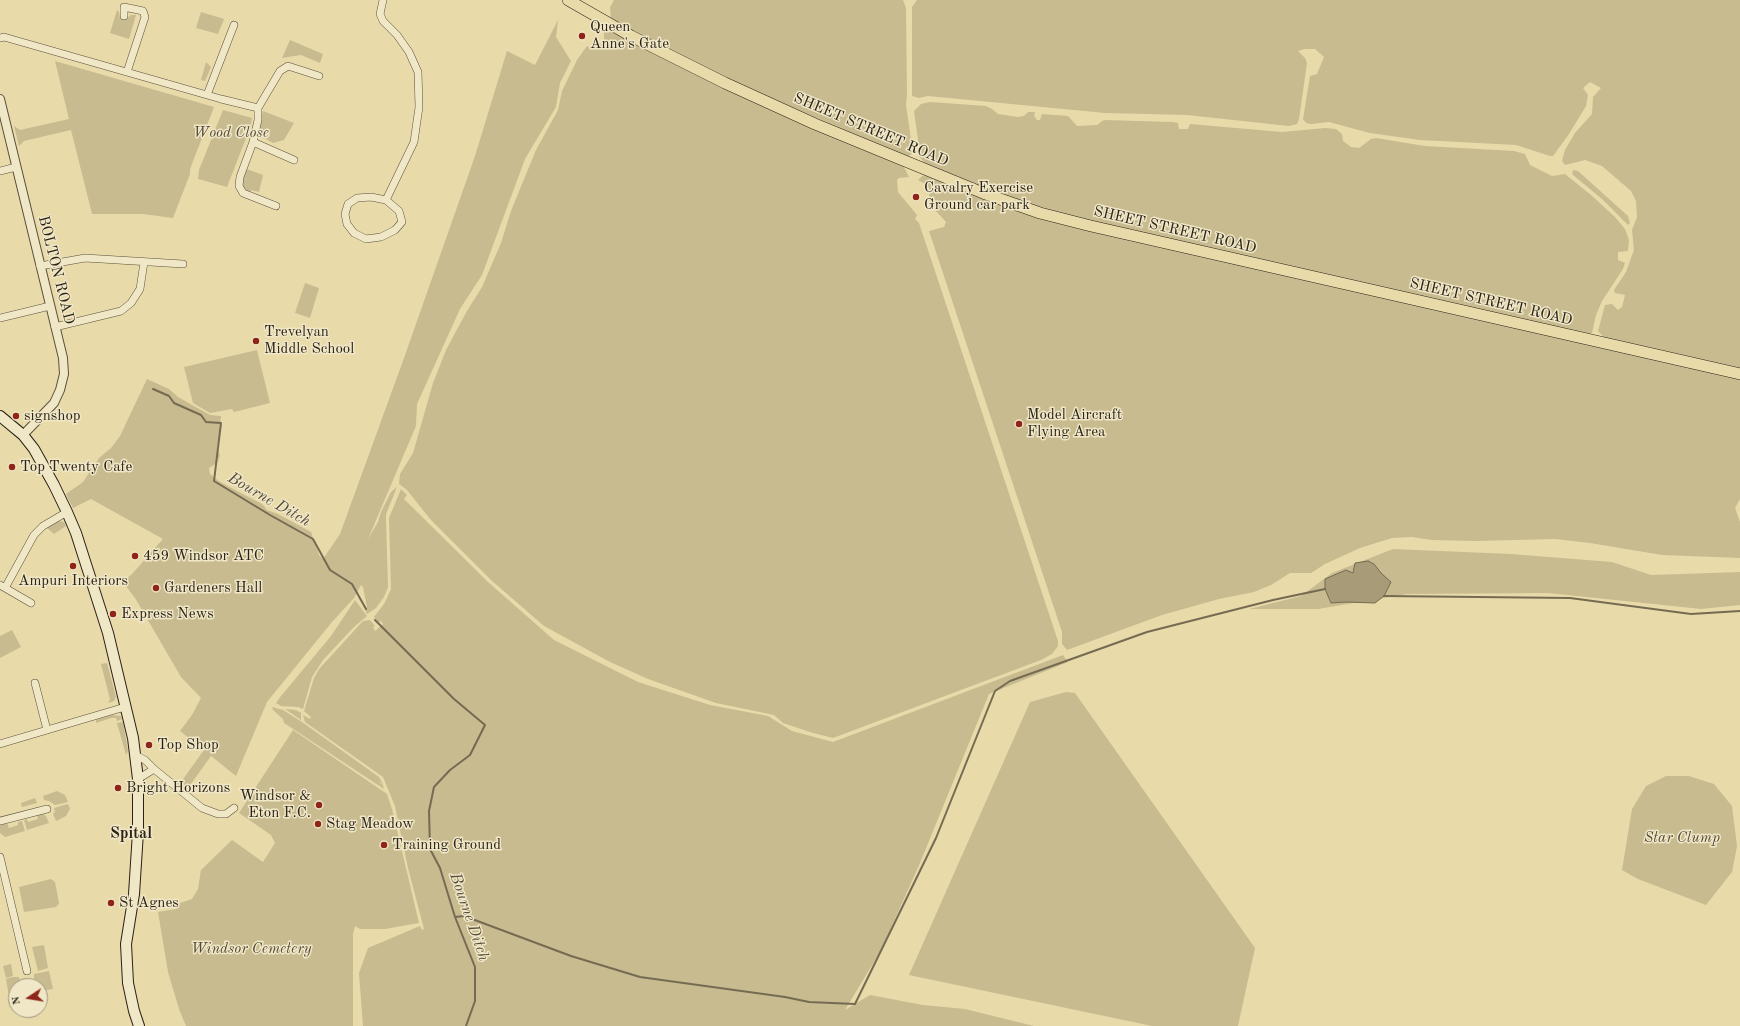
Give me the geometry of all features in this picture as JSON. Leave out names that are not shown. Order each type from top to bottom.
[{"type":"main road","name":"SHEET STREET ROAD","points":[[568,0],[631,36],[725,83],[815,124],[983,193],[1040,213],[1169,244],[1740,374]]},
{"type":"main road","points":[[0,416],[23,435],[34,449],[67,512],[76,533],[108,633],[133,738],[138,779],[138,832],[134,894],[126,944],[128,983],[139,1026]]},
{"type":"street","points":[[383,0],[380,14],[409,52],[418,72],[419,107],[414,142],[386,200]]},
{"type":"street","points":[[124,16],[124,7],[143,11],[145,17],[127,72]]},
{"type":"street","points":[[207,95],[234,25]]},
{"type":"street","points":[[0,38],[4,37],[207,95],[258,108]]},
{"type":"street","points":[[276,206],[242,193],[239,186],[240,177],[258,120],[258,108],[280,71],[288,66],[319,76]]},
{"type":"street","name":"BOLTON ROAD","points":[[0,99],[2,117],[16,167],[63,358],[64,374],[60,390],[54,403],[23,435]]},
{"type":"street","points":[[252,142],[294,160]]},
{"type":"street","points":[[0,171],[16,167]]},
{"type":"street","points":[[371,197],[386,200],[399,211],[402,222],[395,230],[381,237],[366,239],[354,233],[347,224],[345,214],[348,204],[356,198],[371,197]]},
{"type":"street","points":[[40,266],[85,258],[182,264]]},
{"type":"street","points":[[55,327],[121,311],[131,303],[140,288],[144,262]]},
{"type":"street","points":[[0,318],[50,306]]},
{"type":"street","points":[[30,603],[2,586],[34,535],[42,526],[67,512]]},
{"type":"street","points":[[35,683],[47,730]]},
{"type":"street","points":[[0,744],[125,708]]},
{"type":"street","points":[[135,755],[145,760],[202,808],[218,814],[226,814],[234,808]]},
{"type":"street","points":[[138,779],[154,769]]},
{"type":"street","points":[[0,821],[47,810]]},
{"type":"street","points":[[0,857],[27,971]]},
{"type":"green space","points":[[614,0],[903,0],[906,8],[906,105],[913,153],[907,157],[720,76],[645,39],[611,19],[610,7]]},
{"type":"green space","points":[[917,0],[1740,0],[1740,371],[1607,340],[1598,331],[1605,305],[1612,304],[1618,310],[1622,307],[1625,295],[1615,293],[1614,290],[1626,272],[1634,250],[1632,230],[1637,217],[1636,201],[1631,191],[1602,166],[1585,160],[1565,165],[1562,161],[1565,150],[1575,133],[1592,114],[1593,97],[1601,88],[1590,82],[1583,88],[1588,95],[1586,106],[1569,134],[1553,156],[1516,145],[1420,140],[1370,133],[1329,122],[1311,124],[1306,123],[1303,119],[1310,76],[1317,74],[1324,57],[1315,49],[1298,51],[1305,58],[1307,63],[1299,119],[1297,124],[1289,126],[1187,115],[1105,113],[928,96],[919,98],[912,96],[912,7]]},
{"type":"green space","points":[[117,10],[120,18],[126,19],[131,15],[136,15],[129,39],[110,33]]},
{"type":"green space","points":[[201,12],[224,19],[218,34],[196,28]]},
{"type":"green space","points":[[558,20],[556,37],[571,61],[560,83],[556,107],[525,159],[482,275],[460,309],[417,404],[416,426],[368,539],[378,522],[381,512],[391,492],[397,487],[386,514],[388,587],[384,597],[376,608],[367,614],[365,610],[367,607],[363,587],[361,585],[354,598],[332,622],[267,702],[236,776],[211,756],[188,788],[181,782],[204,750],[180,731],[192,715],[201,698],[181,677],[135,598],[123,582],[163,539],[91,499],[73,508],[66,494],[83,482],[99,458],[111,448],[120,436],[147,379],[169,389],[178,397],[210,415],[221,416],[217,447],[220,456],[217,463],[209,468],[210,474],[220,482],[262,504],[267,510],[278,514],[311,532],[319,555],[323,559],[340,534],[404,358],[475,156],[507,51],[535,65]]},
{"type":"green space","points":[[604,28],[685,69],[904,167],[909,177],[899,178],[897,180],[898,192],[917,215],[915,219],[919,223],[1058,641],[1058,646],[1052,654],[1041,660],[833,738],[813,733],[783,723],[774,715],[716,703],[648,679],[610,662],[544,626],[491,580],[431,520],[407,490],[399,484],[400,474],[413,453],[433,383],[446,350],[482,287],[501,243],[511,211],[536,150],[558,110],[562,91],[577,60],[587,46],[596,48],[600,46],[604,40]]},
{"type":"green space","points":[[290,40],[323,54],[320,63],[301,55],[282,58]]},
{"type":"green space","points":[[55,61],[214,107],[173,218],[143,214],[92,214],[71,130],[24,141],[19,146],[14,126],[20,130],[69,119]]},
{"type":"green space","points":[[206,62],[211,67],[205,81],[201,80]]},
{"type":"green space","points":[[930,102],[986,106],[998,114],[1018,117],[1024,116],[1028,112],[1035,112],[1034,116],[1037,120],[1040,120],[1042,114],[1068,116],[1077,126],[1097,125],[1104,120],[1173,122],[1178,123],[1179,129],[1188,129],[1190,124],[1282,132],[1325,128],[1336,129],[1342,134],[1343,141],[1351,147],[1359,148],[1371,139],[1376,138],[1425,146],[1514,151],[1525,154],[1530,165],[1552,176],[1565,174],[1591,195],[1615,217],[1625,229],[1629,240],[1628,251],[1618,252],[1618,260],[1625,263],[1623,269],[1602,301],[1596,315],[1592,333],[1583,336],[1060,215],[929,168],[918,155],[919,147],[914,111],[921,104]]},
{"type":"green space","name":"Wood Close","points":[[223,110],[252,118],[250,128],[227,187],[198,179],[199,170]]},
{"type":"green space","points":[[263,111],[294,123],[284,140],[273,143],[262,137],[259,126]]},
{"type":"green space","points":[[244,168],[263,175],[259,192],[251,190],[249,196],[243,193],[239,176]]},
{"type":"green space","points":[[1574,170],[1578,171],[1628,216],[1630,223],[1628,225],[1602,199],[1573,175],[1572,172]]},
{"type":"green space","points":[[926,175],[986,199],[1740,379],[1740,499],[1735,508],[1740,522],[1740,558],[1662,555],[1590,543],[1555,539],[1475,541],[1432,540],[1412,537],[1392,538],[1360,548],[1325,564],[1311,573],[1290,573],[1271,585],[1254,592],[1219,599],[1162,615],[1067,650],[1062,644],[1062,632],[929,231],[944,227],[946,222],[935,210],[936,205],[929,196],[930,190],[927,185],[918,180],[922,176]]},
{"type":"green space","points":[[305,283],[319,288],[310,318],[295,313]]},
{"type":"green space","points":[[257,350],[270,403],[234,412],[232,409],[210,413],[193,403],[184,367]]},
{"type":"green space","points":[[401,489],[407,495],[404,499],[488,582],[554,640],[638,682],[710,705],[768,716],[792,731],[833,742],[1063,655],[1068,662],[989,694],[920,863],[881,950],[845,1010],[870,995],[923,1005],[965,1009],[1034,1026],[363,1026],[359,973],[368,948],[420,926],[422,930],[424,929],[408,868],[395,806],[383,777],[305,722],[303,715],[310,719],[311,717],[304,711],[314,678],[319,669],[363,621],[370,620],[375,626],[373,627],[375,631],[383,624],[381,621],[378,623],[374,617],[384,604],[391,589],[389,518]]},
{"type":"green space","points":[[58,521],[64,522],[66,526],[54,534],[46,527]]},
{"type":"green space","points":[[1393,549],[1511,554],[1612,562],[1651,575],[1740,572],[1740,605],[1701,609],[1548,593],[1407,594],[1318,609],[1249,609],[1301,596],[1332,573]]},
{"type":"green space","points":[[355,600],[367,616],[354,627],[323,660],[312,677],[303,709],[298,707],[281,706],[276,703],[331,636]]},
{"type":"green space","points":[[12,630],[21,647],[0,658],[0,636]]},
{"type":"green space","points":[[107,663],[116,697],[114,701],[108,703],[110,699],[101,664]]},
{"type":"green space","points":[[1066,692],[1075,693],[1255,948],[1238,1026],[1152,1026],[909,975],[1030,702]]},
{"type":"green space","points":[[272,707],[283,710],[302,722],[379,777],[383,784],[377,781],[383,785],[384,789],[284,723],[283,719],[273,710]]},
{"type":"green space","points":[[285,709],[296,710],[301,713],[301,720]]},
{"type":"green space","points":[[111,715],[121,716],[122,719],[117,721],[116,718],[111,718],[96,723],[96,720]]},
{"type":"green space","points":[[123,722],[128,751],[126,755],[117,723]]},
{"type":"green space","name":"Windsor Cemetery","points":[[293,730],[387,794],[392,809],[419,923],[385,929],[360,929],[355,926],[353,934],[353,1026],[186,1026],[179,1009],[168,972],[158,912],[176,909],[180,903],[192,899],[198,889],[201,870],[232,840],[263,862],[275,843],[271,835],[239,813]]},
{"type":"green space","name":"Star Clump","points":[[1666,776],[1689,776],[1714,784],[1732,806],[1737,846],[1732,872],[1706,905],[1638,879],[1622,870],[1632,809],[1646,786]]},
{"type":"green space","points":[[57,791],[65,795],[68,802],[55,805],[44,800],[43,796]]},
{"type":"green space","points":[[35,798],[37,803],[22,807],[21,803]]},
{"type":"green space","points":[[68,804],[70,809],[66,816],[56,821],[53,814],[55,812],[54,808]]},
{"type":"green space","points":[[43,814],[46,816],[49,823],[27,830],[24,820],[27,819],[28,822],[38,819],[37,815]]},
{"type":"green space","points":[[22,821],[25,831],[5,837],[0,833],[0,825],[7,823],[9,828],[18,825],[18,822]]},
{"type":"green space","points":[[51,879],[55,882],[59,903],[56,907],[24,912],[19,887]]},
{"type":"green space","points":[[44,945],[48,968],[38,971],[32,947]]},
{"type":"green space","points":[[11,964],[13,976],[6,978],[3,966]]},
{"type":"green space","points":[[49,971],[53,989],[48,990],[48,978],[34,978],[34,974]]},
{"type":"green space","points":[[8,978],[8,991],[6,979]]},
{"type":"shaded area","points":[[1368,561],[1374,564],[1391,582],[1384,596],[1375,603],[1331,603],[1325,589],[1325,579],[1346,570],[1353,573],[1355,563]]},
{"type":"waterway","name":"Bourne Ditch","points":[[153,389],[169,396],[174,403],[201,415],[206,422],[221,423],[214,481],[313,539],[330,570],[352,584],[366,609]]},
{"type":"waterway","points":[[455,917],[464,916],[571,956],[640,977],[785,997],[809,1002],[855,1004],[936,838],[995,691],[1010,681],[1147,632],[1273,600],[1325,589]]},
{"type":"waterway","points":[[1384,596],[1570,598],[1691,614],[1740,611]]},
{"type":"waterway","name":"Bourne Ditch","points":[[375,620],[454,699],[485,725],[470,755],[450,770],[434,787],[429,811],[430,849],[440,868],[455,917],[475,967],[475,1001],[466,1026]]},
{"type":"place","name":"Queen Anne's Gate","points":[[582,36]]},
{"type":"place","name":"Cavalry Exercise Ground car park","points":[[916,197]]},
{"type":"place","name":"Trevelyan Middle School","points":[[256,341]]},
{"type":"place","name":"signshop","points":[[16,416]]},
{"type":"place","name":"Model Aircraft Flying Area","points":[[1019,424]]},
{"type":"place","name":"Top Twenty Cafe","points":[[12,467]]},
{"type":"place","name":"459 Windsor ATC","points":[[135,556]]},
{"type":"place","name":"Ampuri Interiors","points":[[73,566]]},
{"type":"place","name":"Gardeners Hall","points":[[156,588]]},
{"type":"place","name":"Express News","points":[[113,614]]},
{"type":"place","name":"Top Shop","points":[[149,745]]},
{"type":"place","name":"Bright Horizons","points":[[118,788]]},
{"type":"place","name":"Windsor & Eton F.C.","points":[[319,805]]},
{"type":"place","name":"Stag Meadow","points":[[318,824]]},
{"type":"place","name":"Training Ground","points":[[384,845]]},
{"type":"place","name":"St Agnes","points":[[111,903]]},
{"type":"district","name":"Spital","points":[[131,834]]}]
